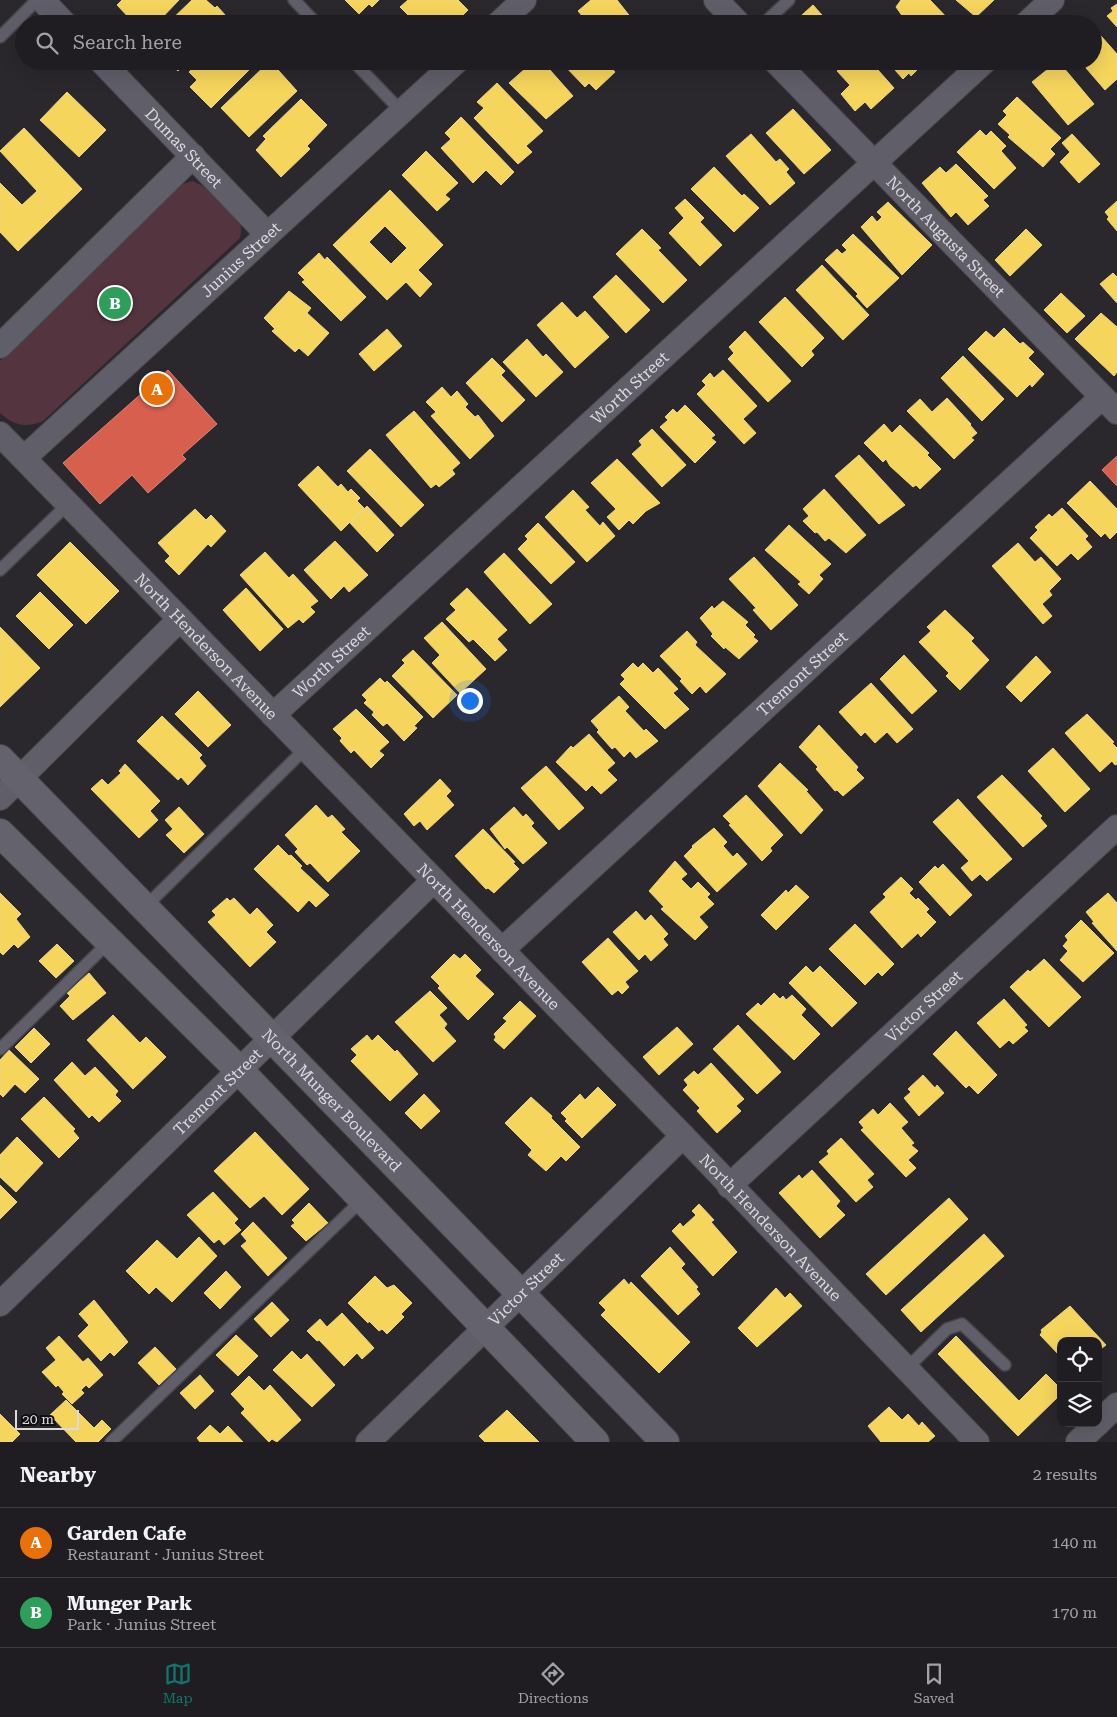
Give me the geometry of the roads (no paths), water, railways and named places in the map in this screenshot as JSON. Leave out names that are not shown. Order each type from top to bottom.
[{"type":"main road","name":"North Munger Boulevard","points":[[0,759],[273,1037],[665,1442]]},
{"type":"main road","points":[[0,832],[239,1070],[595,1442]]},
{"type":"street","points":[[42,0],[56,15]]},
{"type":"street","points":[[716,0],[730,15]]},
{"type":"street","points":[[1036,15],[1052,0]]},
{"type":"street","points":[[507,15],[522,1]]},
{"type":"street","name":"Dumas Street","points":[[110,70],[267,234]]},
{"type":"street","name":"Junius Street","points":[[24,458],[447,70]]},
{"type":"street","name":"North Augusta Street","points":[[784,70],[1109,405]]},
{"type":"street","name":"Worth Street","points":[[273,715],[975,70]]},
{"type":"street","points":[[0,346],[192,156]]},
{"type":"street","name":"Tremont Street","points":[[502,950],[1109,405]]},
{"type":"street","name":"North Henderson Avenue","points":[[0,434],[683,1136],[977,1442]]},
{"type":"street","points":[[0,798],[180,619]]},
{"type":"street","name":"Victor Street","points":[[729,1186],[1117,827]]},
{"type":"street","name":"Tremont Street","points":[[0,1304],[434,880]]},
{"type":"street","name":"Victor Street","points":[[368,1442],[683,1136]]},
{"type":"street","points":[[1102,1419],[1117,1405]]},
{"type":"street","points":[[1078,1442],[1094,1427]]},
{"type":"lane","points":[[22,15],[37,0]]},
{"type":"lane","points":[[294,0],[308,15]]},
{"type":"lane","points":[[772,15],[788,0]]},
{"type":"lane","points":[[0,37],[15,22]]},
{"type":"lane","points":[[362,70],[402,112]]},
{"type":"lane","points":[[0,570],[68,504]]},
{"type":"lane","points":[[145,907],[306,748]]},
{"type":"lane","points":[[0,1049],[110,941]]},
{"type":"lane","points":[[111,1442],[363,1199]]},
{"type":"lane","points":[[906,1369],[947,1329],[962,1324],[1005,1364]]},
{"type":"place","name":"Munger Park","points":[[115,303]]},
{"type":"place","name":"Garden Cafe","points":[[157,389]]}]
